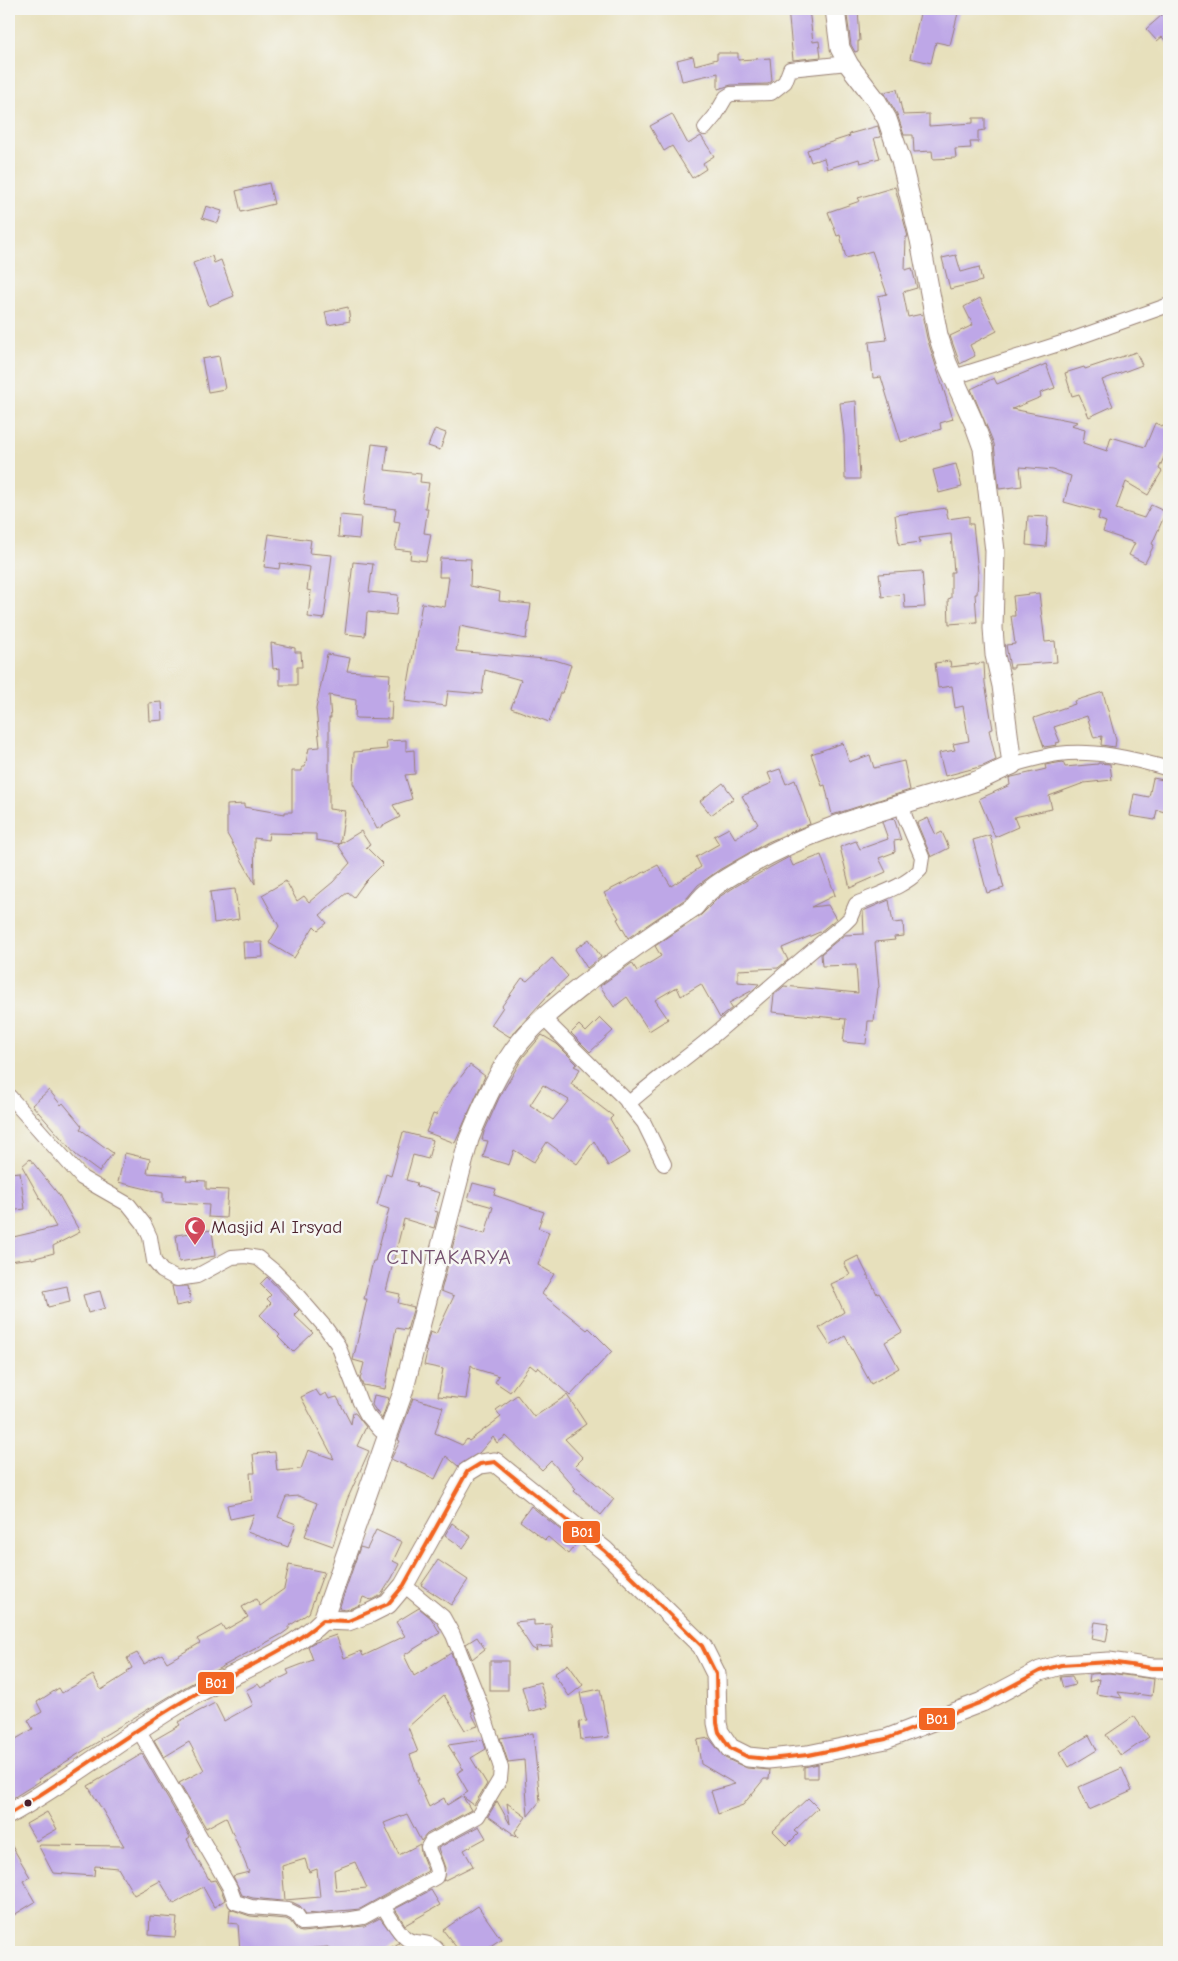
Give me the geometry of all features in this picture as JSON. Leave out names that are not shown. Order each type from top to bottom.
[{"type":"street","points":[[835,9],[840,48],[858,79],[876,100],[887,119],[901,160],[935,311],[938,335],[983,448],[995,552],[993,628],[995,655],[1002,686],[1012,765]]},
{"type":"street","points":[[705,128],[715,116],[724,100],[731,94],[771,94],[785,82],[790,69],[848,62]]},
{"type":"street","points":[[954,376],[1065,342],[1169,305]]},
{"type":"street","points":[[9,1814],[138,1729],[216,1682],[282,1650],[312,1632],[323,1620],[403,1392],[469,1139],[482,1108],[514,1050],[543,1018],[606,967],[695,906],[704,893],[730,876],[794,841],[842,822],[987,777],[1012,765],[1059,754],[1114,756],[1169,769]]},
{"type":"street","points":[[628,1104],[655,1079],[720,1030],[844,924],[850,918],[856,904],[877,894],[892,890],[920,870],[922,857],[905,817],[903,804]]},
{"type":"street","points":[[543,1018],[628,1104],[644,1123],[664,1164]]},
{"type":"street","points":[[9,1096],[82,1178],[129,1205],[144,1224],[150,1237],[154,1261],[162,1271],[177,1279],[197,1276],[232,1257],[246,1256],[258,1258],[275,1272],[292,1289],[334,1339],[367,1415],[380,1430],[388,1435]]},
{"type":"street","points":[[323,1620],[348,1621],[388,1604],[404,1586],[468,1472],[480,1464],[496,1462],[605,1551],[702,1646],[716,1674],[717,1724],[720,1732],[730,1748],[748,1757],[761,1759],[808,1756],[886,1739],[982,1702],[1040,1671],[1061,1666],[1108,1662],[1152,1668],[1169,1668]]},
{"type":"street","points":[[138,1729],[230,1888],[235,1902],[251,1907],[288,1910],[296,1914],[302,1922],[345,1920],[363,1917],[436,1877],[438,1871],[428,1847],[431,1842],[478,1816],[500,1779],[501,1768],[480,1703],[453,1635],[443,1618],[404,1586]]},
{"type":"street","points":[[383,1906],[404,1937],[413,1941],[431,1944],[439,1952]]},
{"type":"building","points":[[788,9],[809,9],[813,42],[819,41],[821,57],[793,60]]},
{"type":"building","points":[[846,9],[858,9],[860,41],[858,41],[858,51],[855,52],[851,45]]},
{"type":"building","points":[[921,9],[959,9],[950,45],[936,42],[931,63],[910,58]]},
{"type":"building","points":[[1169,9],[1169,45],[1162,37],[1157,41],[1146,29]]},
{"type":"building","points":[[717,53],[738,53],[738,60],[770,58],[772,81],[768,84],[731,85],[718,89],[718,73],[682,81],[677,60],[693,56],[695,65],[717,59]]},
{"type":"building","points":[[897,89],[903,115],[929,114],[929,126],[973,123],[973,118],[985,118],[985,130],[978,131],[978,142],[970,142],[971,148],[955,149],[956,158],[933,159],[932,151],[914,152],[913,135],[904,135],[897,114],[884,92]]},
{"type":"building","points":[[672,114],[688,144],[701,136],[714,156],[703,163],[706,169],[692,178],[672,146],[664,151],[650,126]]},
{"type":"building","points":[[878,126],[881,137],[874,138],[880,158],[860,163],[859,159],[827,169],[824,158],[811,162],[807,150],[850,136],[849,134]]},
{"type":"building","points":[[269,183],[274,204],[241,212],[236,191]]},
{"type":"building","points":[[895,187],[908,237],[906,237],[905,270],[912,268],[917,288],[903,292],[908,317],[922,314],[927,338],[953,419],[940,423],[941,429],[901,442],[881,377],[873,378],[869,342],[887,340],[878,296],[887,294],[872,251],[846,258],[840,235],[837,236],[828,212],[860,201],[858,198]]},
{"type":"building","points":[[206,206],[222,211],[218,223],[202,218]]},
{"type":"building","points":[[956,255],[961,272],[979,267],[982,281],[950,289],[942,258]]},
{"type":"building","points":[[212,256],[214,263],[221,260],[234,296],[209,306],[193,263]]},
{"type":"building","points":[[980,298],[997,331],[970,345],[975,356],[960,364],[950,336],[973,325],[964,307]]},
{"type":"building","points":[[348,307],[350,321],[328,325],[325,312]]},
{"type":"building","points":[[1136,352],[1142,365],[1102,380],[1113,406],[1089,417],[1079,394],[1072,396],[1065,373],[1084,367],[1085,369]]},
{"type":"building","points":[[219,356],[225,389],[208,392],[202,359]]},
{"type":"building","points":[[1046,364],[1055,388],[1040,393],[1041,397],[1012,409],[1078,422],[1071,425],[1085,429],[1083,443],[1107,451],[1111,437],[1145,447],[1155,423],[1169,429],[1169,445],[1159,469],[1162,471],[1148,495],[1126,482],[1116,509],[1144,518],[1151,505],[1166,512],[1145,563],[1129,555],[1135,543],[1103,532],[1106,522],[1098,519],[1100,512],[1064,502],[1071,476],[1053,470],[1020,467],[1022,486],[999,489],[994,444],[971,389],[994,378],[997,384]]},
{"type":"building","points":[[856,401],[860,479],[845,479],[844,436],[840,403]]},
{"type":"building","points":[[435,429],[446,433],[440,450],[428,446]]},
{"type":"building","points":[[372,444],[388,446],[385,470],[421,474],[420,482],[429,483],[424,533],[431,534],[426,561],[410,559],[411,551],[395,549],[400,522],[394,521],[396,509],[364,505]]},
{"type":"building","points":[[956,464],[962,487],[939,493],[933,470]]},
{"type":"building","points":[[946,508],[948,519],[969,516],[969,524],[973,524],[978,572],[977,594],[975,594],[977,622],[949,624],[948,599],[951,598],[951,572],[954,572],[951,534],[919,538],[920,542],[899,545],[895,515]]},
{"type":"building","points":[[340,515],[361,517],[359,539],[338,537]]},
{"type":"building","points":[[1028,516],[1048,517],[1046,547],[1026,545]]},
{"type":"building","points":[[269,534],[311,540],[309,553],[332,555],[324,619],[308,617],[311,591],[307,590],[310,567],[280,563],[279,569],[264,567]]},
{"type":"building","points":[[440,558],[471,559],[470,586],[500,592],[499,601],[531,604],[526,639],[460,626],[456,651],[555,660],[571,665],[562,693],[560,693],[549,722],[511,708],[521,680],[485,670],[482,694],[448,691],[446,706],[405,701],[422,603],[445,607],[449,577],[439,577]]},
{"type":"building","points":[[353,562],[373,564],[369,592],[398,595],[396,615],[367,612],[365,636],[345,634]]},
{"type":"building","points":[[922,571],[925,607],[905,608],[904,594],[882,597],[879,574]]},
{"type":"building","points":[[1039,593],[1045,642],[1055,641],[1057,662],[1014,665],[1014,668],[1010,668],[1006,645],[1015,644],[1011,616],[1015,616],[1013,596]]},
{"type":"building","points":[[271,643],[295,648],[295,652],[301,652],[302,667],[297,667],[297,685],[280,685],[280,668],[273,669]]},
{"type":"building","points":[[327,654],[350,658],[347,671],[390,674],[388,701],[392,701],[391,719],[355,718],[356,700],[329,695],[331,718],[329,718],[329,809],[345,811],[340,844],[316,840],[316,834],[269,833],[268,840],[254,838],[255,884],[227,834],[227,805],[244,804],[244,807],[285,814],[285,812],[292,812],[292,771],[302,771],[302,767],[305,767],[309,748],[320,747],[316,709]]},
{"type":"building","points":[[950,661],[951,667],[984,663],[985,683],[993,729],[989,730],[996,760],[983,766],[945,776],[939,753],[955,750],[953,744],[969,741],[963,706],[955,708],[952,686],[938,688],[935,663]]},
{"type":"building","points":[[1103,692],[1116,740],[1115,747],[1101,745],[1102,736],[1094,738],[1087,716],[1054,727],[1060,742],[1056,743],[1057,745],[1044,747],[1034,718],[1075,704],[1074,701]]},
{"type":"building","points":[[162,702],[163,720],[150,721],[149,703]]},
{"type":"building","points":[[406,740],[406,751],[414,750],[415,774],[405,775],[412,799],[393,805],[400,817],[377,829],[353,783],[354,752],[387,749],[386,741]]},
{"type":"building","points":[[843,743],[849,762],[870,755],[874,768],[904,761],[910,790],[832,815],[825,785],[822,786],[811,754]]},
{"type":"building","points":[[1063,762],[1065,767],[1098,763],[1110,764],[1112,780],[1084,783],[1049,796],[1052,809],[1014,817],[1018,827],[995,837],[979,799],[1010,785],[1009,778],[1046,769],[1045,765]]},
{"type":"building","points":[[780,769],[786,784],[795,780],[810,824],[768,842],[719,870],[698,885],[687,898],[628,938],[604,893],[658,865],[671,886],[701,867],[696,857],[719,844],[714,836],[729,828],[735,838],[758,824],[742,796],[772,783],[768,773]]},
{"type":"building","points":[[1153,778],[1169,781],[1169,813],[1157,810],[1155,820],[1130,816],[1134,794],[1149,797]]},
{"type":"building","points":[[723,783],[734,798],[711,815],[700,801]]},
{"type":"building","points":[[894,818],[901,840],[894,841],[895,852],[879,858],[886,872],[850,888],[840,847],[856,841],[860,849],[888,839],[882,822]]},
{"type":"building","points":[[928,818],[936,835],[942,832],[949,848],[931,857],[917,823]]},
{"type":"building","points":[[361,831],[370,845],[366,847],[383,864],[364,883],[354,897],[348,892],[320,915],[327,923],[318,930],[314,926],[294,958],[269,943],[279,926],[262,895],[286,881],[297,901],[304,896],[309,902],[333,882],[350,863],[338,845]]},
{"type":"building","points":[[990,835],[1004,888],[987,893],[973,840]]},
{"type":"building","points":[[821,855],[835,895],[811,907],[828,905],[836,919],[820,932],[782,948],[788,960],[778,968],[738,970],[738,982],[759,984],[753,990],[729,1003],[732,1008],[720,1018],[701,984],[681,996],[677,987],[655,1000],[668,1019],[649,1031],[627,997],[614,1007],[600,986],[632,963],[637,971],[661,956],[655,946],[701,915],[719,897],[738,885],[789,857],[793,866]]},
{"type":"building","points":[[235,889],[239,919],[214,923],[210,892]]},
{"type":"building","points":[[889,900],[893,923],[903,922],[904,936],[894,937],[895,940],[875,942],[879,987],[874,1021],[868,1021],[866,1044],[843,1042],[846,1019],[772,1012],[774,995],[784,986],[858,993],[856,965],[822,966],[821,954],[844,935],[864,934],[863,911]]},
{"type":"building","points":[[589,939],[601,957],[587,968],[575,949]]},
{"type":"building","points":[[243,942],[262,942],[263,957],[244,958]]},
{"type":"building","points":[[552,958],[568,976],[510,1037],[491,1025],[522,978],[527,981]]},
{"type":"building","points":[[600,1018],[613,1031],[590,1052],[571,1033],[579,1025],[586,1032]]},
{"type":"building","points":[[542,1035],[557,1044],[577,1064],[574,1066],[580,1069],[571,1084],[613,1116],[610,1119],[630,1153],[608,1166],[594,1141],[577,1164],[547,1142],[534,1162],[514,1150],[509,1165],[483,1157],[488,1141],[482,1140],[484,1132],[499,1098],[523,1057]],"holes":[[[543,1085],[569,1100],[553,1120],[530,1105]]]},
{"type":"building","points":[[470,1065],[485,1076],[455,1143],[426,1132],[433,1114],[436,1115],[453,1087]]},
{"type":"building","points":[[49,1090],[61,1105],[63,1103],[82,1126],[80,1129],[113,1153],[99,1172],[76,1155],[32,1105]]},
{"type":"building","points":[[403,1132],[433,1140],[428,1159],[413,1155],[406,1180],[417,1183],[416,1186],[440,1193],[434,1211],[438,1212],[434,1228],[404,1219],[386,1291],[400,1294],[398,1303],[414,1307],[407,1330],[396,1328],[385,1389],[363,1385],[360,1379],[364,1363],[353,1360],[367,1299],[364,1299],[373,1261],[375,1261],[389,1209],[377,1205],[386,1174],[391,1176]]},
{"type":"building","points":[[125,1153],[150,1159],[147,1173],[187,1176],[186,1180],[206,1181],[206,1189],[228,1190],[226,1218],[208,1217],[209,1205],[163,1202],[163,1193],[118,1182]]},
{"type":"building","points":[[30,1159],[59,1195],[80,1232],[53,1246],[54,1253],[32,1259],[9,1261],[9,1238],[56,1227],[22,1166]]},
{"type":"building","points":[[20,1172],[25,1209],[9,1211],[9,1173]]},
{"type":"building","points":[[473,1183],[496,1189],[494,1195],[544,1212],[538,1228],[549,1232],[538,1265],[554,1274],[542,1294],[587,1330],[589,1328],[612,1351],[570,1396],[538,1367],[536,1370],[530,1365],[510,1392],[495,1382],[499,1376],[476,1369],[471,1365],[466,1399],[438,1396],[443,1369],[424,1365],[427,1352],[425,1351],[430,1332],[436,1334],[454,1296],[441,1291],[458,1226],[485,1234],[493,1207],[468,1200]]},
{"type":"building","name":"Masjid Al Irsyad","points":[[212,1230],[215,1256],[179,1262],[176,1235]]},
{"type":"building","points":[[858,1256],[877,1294],[879,1293],[902,1332],[885,1342],[899,1368],[871,1384],[845,1336],[830,1345],[819,1328],[844,1312],[831,1284],[850,1275],[844,1263]]},
{"type":"building","points":[[267,1277],[299,1310],[294,1315],[313,1333],[293,1352],[278,1337],[280,1335],[260,1315],[271,1303],[267,1299],[271,1295],[260,1284]]},
{"type":"building","points":[[67,1286],[70,1302],[48,1307],[44,1291]]},
{"type":"building","points":[[172,1286],[188,1286],[191,1303],[176,1306]]},
{"type":"building","points":[[100,1291],[105,1308],[88,1313],[83,1295]]},
{"type":"building","points":[[316,1390],[320,1396],[326,1393],[329,1399],[337,1397],[351,1424],[353,1412],[356,1414],[366,1427],[357,1446],[369,1451],[347,1500],[333,1546],[305,1536],[317,1503],[299,1496],[286,1497],[278,1517],[296,1524],[288,1547],[247,1532],[254,1514],[230,1519],[227,1505],[252,1500],[250,1473],[255,1473],[253,1454],[275,1452],[277,1471],[301,1469],[308,1450],[334,1459],[301,1397]]},
{"type":"building","points":[[374,1395],[389,1398],[382,1419],[372,1405]]},
{"type":"building","points":[[517,1395],[534,1417],[567,1395],[586,1424],[565,1439],[583,1458],[575,1466],[614,1499],[601,1515],[574,1491],[576,1489],[551,1461],[542,1470],[506,1436],[497,1443],[493,1437],[479,1453],[458,1466],[446,1456],[435,1479],[391,1459],[400,1441],[398,1440],[413,1398],[443,1407],[435,1433],[462,1445],[467,1439],[469,1441],[501,1417],[496,1410]]},
{"type":"building","points":[[531,1506],[577,1543],[568,1554],[548,1537],[545,1540],[520,1521]]},
{"type":"building","points":[[452,1523],[471,1537],[463,1548],[445,1535]]},
{"type":"building","points":[[376,1530],[402,1542],[393,1561],[399,1564],[381,1595],[371,1600],[363,1597],[360,1605],[346,1610],[339,1609],[360,1547],[367,1549]]},
{"type":"building","points":[[438,1560],[468,1580],[451,1605],[421,1585]]},
{"type":"building","points":[[289,1565],[324,1572],[309,1613],[289,1626],[289,1629],[282,1634],[187,1686],[100,1738],[101,1740],[38,1779],[40,1781],[13,1798],[9,1790],[9,1743],[33,1729],[28,1720],[42,1712],[37,1702],[59,1688],[62,1693],[93,1675],[101,1690],[128,1673],[127,1671],[132,1668],[127,1658],[137,1653],[144,1664],[162,1654],[167,1662],[200,1643],[197,1639],[222,1625],[225,1630],[248,1617],[242,1607],[256,1599],[260,1606],[284,1589]]},
{"type":"building","points":[[419,1608],[431,1618],[440,1633],[404,1655],[414,1676],[451,1653],[472,1706],[473,1711],[471,1712],[478,1726],[465,1730],[444,1695],[408,1727],[418,1752],[410,1755],[419,1780],[417,1780],[429,1807],[444,1798],[447,1805],[468,1792],[457,1773],[463,1769],[448,1745],[483,1740],[486,1749],[471,1758],[487,1784],[474,1805],[463,1797],[471,1810],[427,1834],[421,1841],[407,1814],[384,1823],[399,1855],[420,1844],[421,1853],[428,1871],[360,1909],[306,1914],[300,1906],[292,1902],[242,1895],[233,1876],[249,1872],[226,1817],[206,1828],[179,1783],[204,1770],[189,1742],[164,1757],[154,1740],[180,1725],[178,1722],[215,1703],[224,1721],[253,1705],[246,1690],[258,1684],[261,1688],[289,1674],[287,1670],[313,1660],[308,1646],[313,1643],[336,1635],[344,1658],[361,1651],[363,1656],[405,1636],[396,1622]],"holes":[[[305,1859],[309,1872],[317,1869],[320,1897],[285,1900],[282,1866]],[[355,1862],[367,1888],[336,1891],[334,1870]]]},
{"type":"building","points":[[534,1620],[534,1625],[551,1624],[553,1646],[536,1647],[537,1651],[532,1648],[515,1622]]},
{"type":"building","points":[[1095,1622],[1109,1624],[1106,1642],[1092,1639]]},
{"type":"building","points":[[477,1637],[485,1649],[472,1659],[466,1644]]},
{"type":"building","points":[[490,1661],[508,1661],[508,1690],[490,1690]]},
{"type":"building","points":[[568,1664],[583,1685],[569,1696],[554,1674]]},
{"type":"building","points":[[1109,1673],[1154,1679],[1152,1696],[1118,1692],[1122,1698],[1096,1694],[1099,1679],[1089,1682],[1090,1674]]},
{"type":"building","points":[[1072,1676],[1075,1685],[1063,1688],[1060,1677]]},
{"type":"building","points":[[540,1682],[547,1707],[529,1712],[522,1687]]},
{"type":"building","points":[[600,1689],[609,1737],[581,1740],[579,1722],[587,1721],[580,1693]]},
{"type":"building","points":[[1134,1716],[1149,1737],[1121,1756],[1106,1735]]},
{"type":"building","points":[[533,1733],[540,1801],[528,1816],[524,1760],[508,1762],[500,1738]]},
{"type":"building","points":[[1089,1735],[1097,1750],[1069,1767],[1060,1752]]},
{"type":"building","points":[[709,1738],[725,1758],[747,1768],[770,1770],[769,1779],[764,1779],[743,1805],[718,1814],[711,1791],[735,1784],[701,1764],[697,1740]]},
{"type":"building","points":[[142,1754],[190,1837],[187,1839],[197,1859],[210,1881],[215,1880],[222,1892],[225,1900],[214,1907],[203,1887],[174,1904],[160,1881],[134,1895],[118,1868],[95,1866],[94,1876],[53,1873],[38,1845],[124,1846],[88,1786]]},
{"type":"building","points":[[818,1764],[818,1778],[804,1778],[804,1767]]},
{"type":"building","points":[[1122,1768],[1132,1791],[1089,1810],[1079,1787]]},
{"type":"building","points":[[808,1798],[818,1808],[794,1831],[798,1834],[787,1845],[773,1831]]},
{"type":"building","points":[[497,1801],[510,1824],[507,1803],[526,1817],[515,1832],[518,1837],[513,1834],[512,1836],[512,1833],[488,1816]]},
{"type":"building","points":[[47,1812],[57,1829],[36,1841],[26,1824]]},
{"type":"building","points":[[479,1826],[486,1838],[464,1850],[473,1866],[443,1881],[445,1868],[438,1848]]},
{"type":"building","points":[[9,1841],[30,1877],[23,1881],[35,1902],[9,1918]]},
{"type":"building","points":[[431,1890],[440,1905],[405,1925],[395,1909]]},
{"type":"building","points":[[478,1906],[501,1939],[481,1952],[460,1952],[443,1930]]},
{"type":"building","points":[[230,1909],[250,1916],[286,1919],[298,1931],[302,1932],[364,1926],[380,1918],[399,1943],[383,1952],[331,1952],[328,1947],[305,1949],[306,1952],[240,1952],[238,1924],[229,1923]]},
{"type":"building","points":[[150,1916],[177,1918],[175,1937],[149,1935]]},
{"type":"transit line","name":"B01","points":[[9,1814],[169,1710],[292,1643],[323,1620],[348,1621],[388,1604],[404,1585],[467,1472],[480,1464],[495,1462],[605,1551],[702,1646],[716,1674],[717,1723],[719,1732],[730,1748],[748,1757],[768,1759],[808,1755],[886,1739],[982,1702],[1040,1671],[1061,1665],[1109,1662],[1152,1668],[1169,1668]]},
{"type":"place","name":"Masjid Al Irsyad","points":[[195,1246]]},
{"type":"district","name":"CINTAKARYA","points":[[449,1257]]}]
